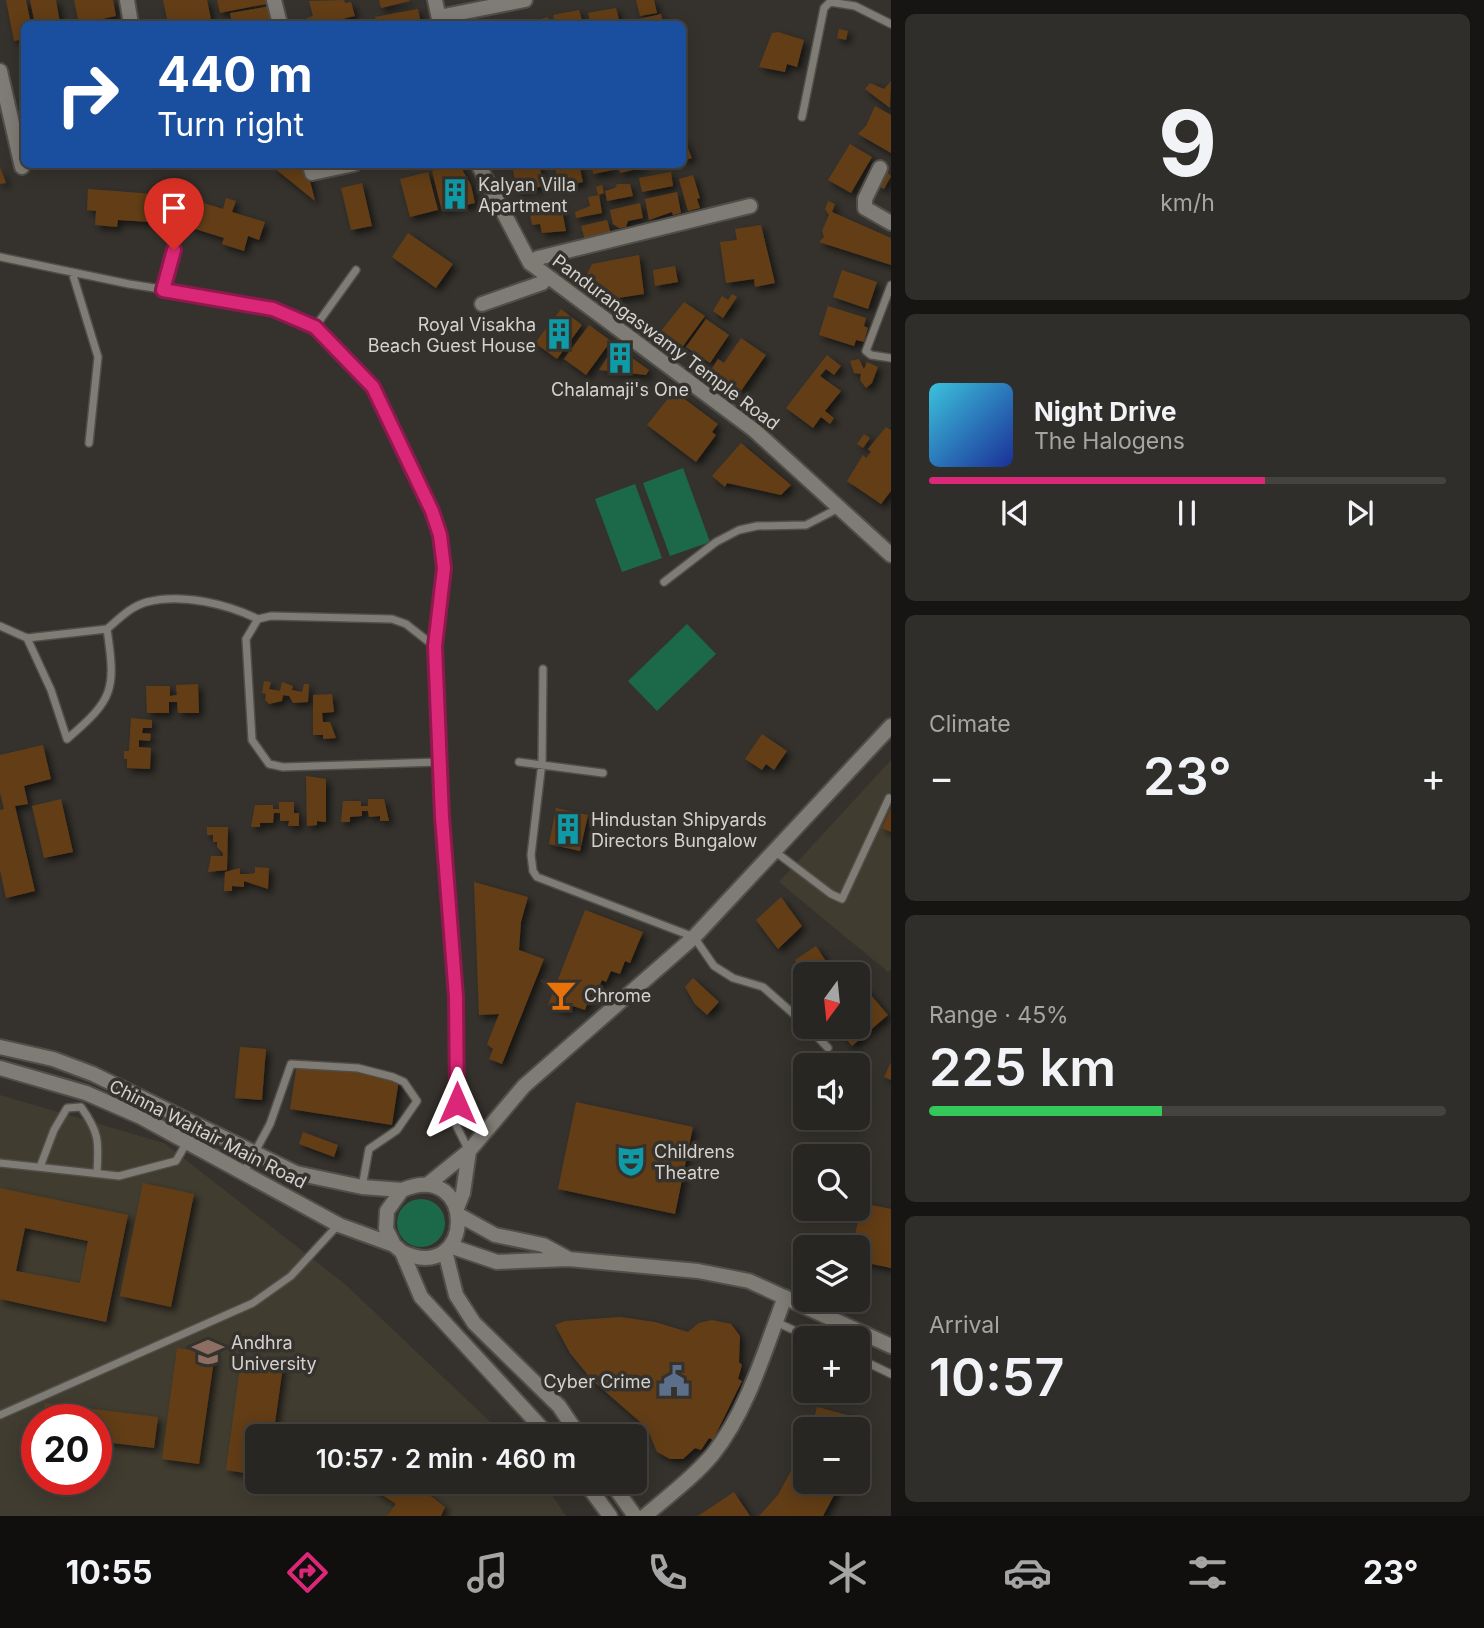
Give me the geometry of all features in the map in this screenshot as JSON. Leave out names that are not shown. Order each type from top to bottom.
[{"type":"street","points":[[127,0],[130,21]]},
{"type":"street","points":[[274,0],[278,21]]},
{"type":"street","points":[[435,0],[439,21],[525,0]]},
{"type":"street","points":[[0,71],[21,163]]},
{"type":"street","points":[[311,168],[312,173],[335,168]]},
{"type":"street","name":"Pandurangaswamy Temple Road","points":[[480,168],[530,263],[754,430],[891,555]]},
{"type":"street","points":[[880,168],[865,199],[864,208],[891,223]]},
{"type":"street","points":[[530,263],[538,258],[750,206]]},
{"type":"street","points":[[482,304],[542,283],[547,277]]},
{"type":"street","points":[[427,1185],[468,1151],[524,1086],[694,937],[772,850],[891,726]]},
{"type":"street","name":"Chinna Waltair Main Road","points":[[0,1048],[53,1059],[93,1074],[254,1155],[296,1173],[362,1187],[402,1190]]},
{"type":"street","name":"Chinna Waltair Main Road","points":[[0,1068],[187,1142],[339,1225],[398,1249]]},
{"type":"street","points":[[468,1151],[456,1236],[448,1249],[456,1295],[474,1323],[559,1406],[571,1424]]},
{"type":"street","points":[[538,1424],[421,1297],[386,1229],[387,1211],[402,1190],[427,1185],[439,1188],[458,1212],[495,1235],[543,1245],[568,1259]]},
{"type":"street","points":[[398,1249],[424,1258],[448,1249],[497,1262],[568,1259],[698,1271],[749,1281],[891,1346]]},
{"type":"street","points":[[645,1516],[692,1477],[727,1435],[785,1297]]},
{"type":"street","points":[[594,1494],[610,1516]]},
{"type":"street","points":[[619,1494],[635,1516]]},
{"type":"lane","points":[[802,117],[824,8],[830,2],[855,6],[891,24]]},
{"type":"lane","points":[[163,290],[186,211]]},
{"type":"lane","points":[[0,257],[273,309],[315,327],[373,387],[432,511],[440,535],[444,568],[435,646],[439,762],[456,997],[457,1127],[468,1151]]},
{"type":"lane","points":[[315,327],[356,270]]},
{"type":"lane","points":[[72,272],[98,357],[89,443]]},
{"type":"lane","points":[[891,285],[866,351],[872,355],[891,358]]},
{"type":"lane","points":[[664,582],[716,542],[739,530],[757,526],[806,525],[839,508]]},
{"type":"lane","points":[[0,626],[27,638],[107,629],[129,611],[147,602],[207,603],[235,608],[258,619],[297,616],[392,619],[406,624],[435,646]]},
{"type":"lane","points":[[258,619],[246,639],[252,740],[269,764],[283,767],[439,762]]},
{"type":"lane","points":[[27,638],[51,690],[67,739],[100,710],[105,698],[114,673],[107,629]]},
{"type":"lane","points":[[543,669],[542,762],[531,855],[537,877],[694,937],[714,966],[733,978],[763,987],[793,1014]]},
{"type":"lane","points":[[519,762],[542,762],[603,773]]},
{"type":"lane","points":[[772,850],[831,894],[842,899],[889,798]]},
{"type":"lane","points":[[820,1040],[828,1048]]},
{"type":"lane","points":[[243,1173],[270,1124],[291,1063],[358,1068],[404,1082],[417,1101],[397,1130],[369,1149],[362,1187]]},
{"type":"lane","points":[[40,1167],[54,1130],[67,1108],[84,1100],[96,1129],[99,1145],[97,1172]]},
{"type":"lane","points":[[0,1163],[119,1176],[176,1161],[187,1142]]},
{"type":"lane","points":[[0,1415],[253,1303],[291,1276],[339,1225]]},
{"type":"lane","points":[[776,1322],[793,1330]]},
{"type":"lane","points":[[870,1364],[891,1374]]},
{"type":"shaded area","points":[[891,760],[891,970],[888,972],[779,882]]},
{"type":"shaded area","name":"Andhra University","points":[[0,1095],[164,1143],[346,1285],[492,1424],[245,1424],[245,1494],[551,1494],[566,1516],[0,1516]]},
{"type":"green space","points":[[683,468],[710,542],[670,556],[643,483]]},
{"type":"green space","points":[[635,484],[662,558],[622,572],[595,499]]},
{"type":"green space","points":[[687,624],[716,654],[657,711],[628,681]]},
{"type":"green space","points":[[421,1199],[438,1206],[445,1223],[438,1240],[421,1247],[404,1240],[397,1223],[404,1206]]},
{"type":"building","points":[[6,0],[26,0],[30,21],[21,21],[21,40],[14,41]]},
{"type":"building","points":[[30,0],[56,0],[60,21],[34,21]]},
{"type":"building","points":[[74,0],[113,0],[116,16],[78,21]]},
{"type":"building","points":[[163,0],[207,0],[211,21],[167,21]]},
{"type":"building","points":[[217,0],[270,0],[271,3],[220,13]]},
{"type":"building","points":[[379,0],[409,0],[410,1],[381,8]]},
{"type":"building","points":[[636,0],[654,0],[657,13],[640,16]]},
{"type":"building","points":[[309,1],[351,2],[355,16],[334,21],[308,21],[307,18],[313,16]]},
{"type":"building","points":[[271,6],[274,21],[231,21],[230,13]]},
{"type":"building","points":[[616,8],[619,21],[590,21],[588,13]]},
{"type":"building","points":[[418,9],[420,21],[376,21],[375,17]]},
{"type":"building","points":[[579,10],[582,21],[554,21],[553,15]]},
{"type":"building","points":[[661,14],[663,21],[640,21],[639,19]]},
{"type":"building","points":[[839,29],[848,31],[846,40],[837,38]]},
{"type":"building","points":[[778,32],[804,40],[797,67],[787,64],[785,72],[759,67],[772,33]]},
{"type":"building","points":[[891,81],[890,108],[865,89],[870,83],[884,89]]},
{"type":"building","points":[[875,106],[891,115],[891,153],[858,134],[866,126]]},
{"type":"building","points":[[686,144],[692,158],[686,160]]},
{"type":"building","points":[[850,144],[872,157],[851,193],[828,180]]},
{"type":"building","points":[[0,167],[6,183],[0,184]]},
{"type":"building","points":[[274,168],[307,168],[315,201]]},
{"type":"building","name":"Kalyan Villa Apartment","points":[[461,168],[471,185],[475,203],[442,211],[432,171]]},
{"type":"building","points":[[513,168],[540,168],[544,186],[517,192]]},
{"type":"building","points":[[555,168],[580,168],[583,182],[560,188]]},
{"type":"building","points":[[592,168],[613,168],[613,170],[593,174]]},
{"type":"building","points":[[619,168],[641,168],[620,173]]},
{"type":"building","points":[[885,170],[891,176],[884,189],[877,185]]},
{"type":"building","points":[[428,172],[438,210],[410,217],[400,179]]},
{"type":"building","points":[[671,172],[673,186],[642,192],[639,178]]},
{"type":"building","points":[[693,175],[700,208],[688,211],[679,179]]},
{"type":"building","points":[[362,183],[372,226],[351,230],[341,188]]},
{"type":"building","points":[[617,184],[630,184],[633,196],[607,201],[605,191],[615,188]]},
{"type":"building","points":[[602,185],[604,193],[598,195],[596,187]]},
{"type":"building","points":[[88,189],[153,194],[151,222],[118,220],[117,227],[95,225],[96,211],[87,210]]},
{"type":"building","points":[[677,192],[681,213],[673,215],[672,212],[649,220],[645,199]]},
{"type":"building","points":[[599,195],[602,213],[576,218],[575,212],[590,206],[588,197]]},
{"type":"building","points":[[226,198],[236,201],[232,212],[265,222],[259,240],[248,236],[244,251],[222,244],[224,238],[189,227],[197,201],[223,209]]},
{"type":"building","points":[[560,200],[566,231],[542,233],[540,224],[532,225],[528,205]]},
{"type":"building","points":[[828,201],[835,204],[832,212],[891,238],[891,265],[819,242],[824,237],[822,231],[829,215],[825,209]]},
{"type":"building","points":[[640,203],[643,218],[628,221],[626,227],[619,228],[613,224],[610,210]]},
{"type":"building","points":[[607,220],[611,234],[585,240],[581,226]]},
{"type":"building","points":[[761,225],[775,283],[755,287],[754,279],[726,283],[720,242],[737,240],[735,229]]},
{"type":"building","points":[[408,233],[453,264],[436,288],[392,257]]},
{"type":"building","points":[[639,255],[644,294],[618,298],[587,274],[592,264]]},
{"type":"building","points":[[675,266],[678,282],[655,286],[653,270]]},
{"type":"building","points":[[842,270],[877,282],[868,309],[833,297]]},
{"type":"building","points":[[732,294],[737,297],[723,318],[713,311],[722,296],[728,300]]},
{"type":"building","points":[[684,302],[705,316],[683,346],[661,331]]},
{"type":"building","points":[[828,306],[866,318],[864,326],[868,328],[864,342],[856,340],[854,346],[819,335]]},
{"type":"building","name":"Royal Visakha Beach Guest House","points":[[561,309],[582,325],[557,359],[535,343]]},
{"type":"building","points":[[706,319],[729,335],[710,363],[686,347]]},
{"type":"building","points":[[589,325],[611,341],[586,375],[564,359]]},
{"type":"building","points":[[741,338],[766,355],[741,391],[711,370],[718,359],[724,363]]},
{"type":"building","name":"Chalamaji's One","points":[[615,346],[649,370],[646,375],[599,370]]},
{"type":"building","points":[[827,355],[841,366],[834,375],[826,369],[820,376],[841,391],[825,411],[834,418],[830,424],[821,417],[813,428],[786,408]]},
{"type":"building","points":[[859,359],[864,369],[867,362],[878,367],[872,383],[866,388],[860,380],[861,374],[854,373],[850,361]]},
{"type":"building","points":[[674,391],[718,424],[712,432],[716,435],[696,462],[647,425]]},
{"type":"building","points":[[886,427],[891,430],[891,491],[881,504],[847,481],[863,455],[866,458],[871,452],[868,449]]},
{"type":"building","points":[[864,434],[870,438],[863,448],[857,444]]},
{"type":"building","points":[[741,443],[791,485],[781,495],[727,483],[725,487],[712,476]]},
{"type":"building","points":[[264,681],[271,682],[269,689],[280,691],[282,682],[293,686],[292,690],[302,692],[304,684],[309,684],[308,702],[293,703],[289,696],[283,695],[282,701],[269,704],[265,700],[266,694],[262,693]]},
{"type":"building","points":[[198,684],[199,713],[178,713],[177,702],[169,702],[169,713],[147,713],[146,686],[170,686],[170,696],[177,695],[176,685]]},
{"type":"building","points":[[332,694],[334,712],[322,713],[323,722],[330,722],[336,738],[323,739],[323,735],[313,735],[313,695]]},
{"type":"building","points":[[131,718],[152,720],[152,728],[143,728],[142,733],[151,734],[150,741],[139,740],[139,747],[151,748],[150,769],[127,768],[124,751],[129,751]]},
{"type":"building","points":[[762,734],[787,751],[774,770],[766,764],[762,770],[745,759]]},
{"type":"building","points":[[43,745],[51,779],[24,786],[28,804],[15,806],[35,891],[6,898],[0,870],[0,810],[4,809],[0,793],[0,755]]},
{"type":"building","points":[[306,776],[326,779],[326,822],[317,821],[317,825],[307,826]]},
{"type":"building","points":[[61,799],[73,852],[44,858],[32,806]]},
{"type":"building","points":[[368,799],[384,799],[389,821],[380,821],[380,816],[369,817],[368,811],[362,811],[362,816],[350,817],[350,822],[341,822],[343,801],[361,801],[361,806],[368,806]]},
{"type":"building","points":[[279,802],[294,802],[294,813],[299,813],[299,826],[288,826],[289,821],[280,821],[280,813],[274,813],[273,823],[260,823],[260,827],[251,827],[255,805],[273,805],[273,809],[279,809]]},
{"type":"building","name":"Hindustan Shipyards Directors Bungalow","points":[[556,808],[588,815],[580,851],[549,844]]},
{"type":"building","points":[[891,808],[891,832],[882,828]]},
{"type":"building","points":[[207,827],[228,827],[227,870],[208,872],[211,856],[223,856],[223,853],[217,847],[217,842],[213,842],[213,835],[207,835]]},
{"type":"building","points":[[255,867],[269,868],[268,889],[244,881],[244,887],[232,886],[232,891],[224,891],[225,872],[240,868],[240,874],[255,873]]},
{"type":"building","points":[[474,882],[528,897],[521,922],[519,950],[544,959],[502,1064],[489,1059],[493,1049],[487,1044],[499,1014],[479,1015]]},
{"type":"building","points":[[781,897],[802,926],[778,949],[756,920]]},
{"type":"building","points":[[585,910],[643,932],[630,963],[625,961],[620,974],[611,971],[606,982],[602,980],[596,995],[591,993],[585,1010],[570,1005],[568,1012],[548,1005]]},
{"type":"building","points":[[816,946],[826,962],[796,962],[795,960]]},
{"type":"building","points":[[693,978],[719,1002],[707,1015],[695,1004],[685,987]]},
{"type":"building","points":[[870,994],[888,1015],[870,1030]]},
{"type":"building","points":[[847,1040],[859,1040],[852,1046]]},
{"type":"building","points":[[240,1047],[266,1049],[262,1100],[235,1098]]},
{"type":"building","points":[[891,1062],[891,1080],[884,1077]]},
{"type":"building","points":[[297,1064],[399,1079],[392,1125],[290,1109]]},
{"type":"building","points":[[576,1102],[693,1127],[675,1214],[558,1189]]},
{"type":"building","points":[[303,1132],[338,1145],[334,1157],[299,1144]]},
{"type":"building","points":[[143,1183],[194,1194],[171,1307],[120,1296]]},
{"type":"building","points":[[0,1188],[128,1215],[106,1322],[0,1299]],"holes":[[[25,1228],[88,1241],[80,1283],[16,1271]]]},
{"type":"building","points":[[870,1205],[891,1209],[891,1268],[870,1264],[870,1235],[855,1235],[858,1221],[870,1221]]},
{"type":"building","points":[[620,1317],[655,1322],[688,1332],[699,1323],[712,1320],[731,1324],[740,1336],[739,1362],[742,1365],[738,1379],[742,1381],[713,1440],[709,1438],[701,1450],[695,1448],[683,1459],[670,1459],[657,1452],[647,1424],[642,1424],[592,1380],[570,1353],[555,1325],[565,1321]]},
{"type":"building","points":[[177,1348],[215,1353],[199,1464],[162,1459]]},
{"type":"building","points":[[241,1360],[283,1366],[275,1424],[245,1424],[245,1473],[226,1470]]},
{"type":"building","points":[[817,1407],[855,1417],[814,1417]]},
{"type":"building","points":[[112,1411],[158,1417],[154,1448],[112,1443]]},
{"type":"building","points":[[793,1467],[793,1494],[835,1494],[823,1516],[759,1516],[778,1495]]},
{"type":"building","points":[[734,1492],[750,1516],[698,1516]]},
{"type":"building","points":[[381,1494],[428,1494],[445,1507],[441,1516],[387,1516],[396,1504]]},
{"type":"place","name":"Kalyan Villa Apartment","points":[[455,194]]},
{"type":"place","name":"Royal Visakha Beach Guest House","points":[[559,334]]},
{"type":"place","name":"Chalamaji's One","points":[[620,358]]},
{"type":"place","name":"Hindustan Shipyards Directors Bungalow","points":[[568,829]]},
{"type":"place","name":"Chrome","points":[[561,995]]},
{"type":"place","name":"Childrens Theatre","points":[[631,1161]]},
{"type":"place","name":"Andhra University","points":[[208,1352]]},
{"type":"place","name":"Cyber Crime","points":[[674,1381]]},
{"type":"route","points":[[174,250],[163,290],[237,301],[295,316],[315,327],[349,359],[373,387],[393,424],[440,535],[444,568],[435,646],[442,817],[456,997],[457,1103]]}]
